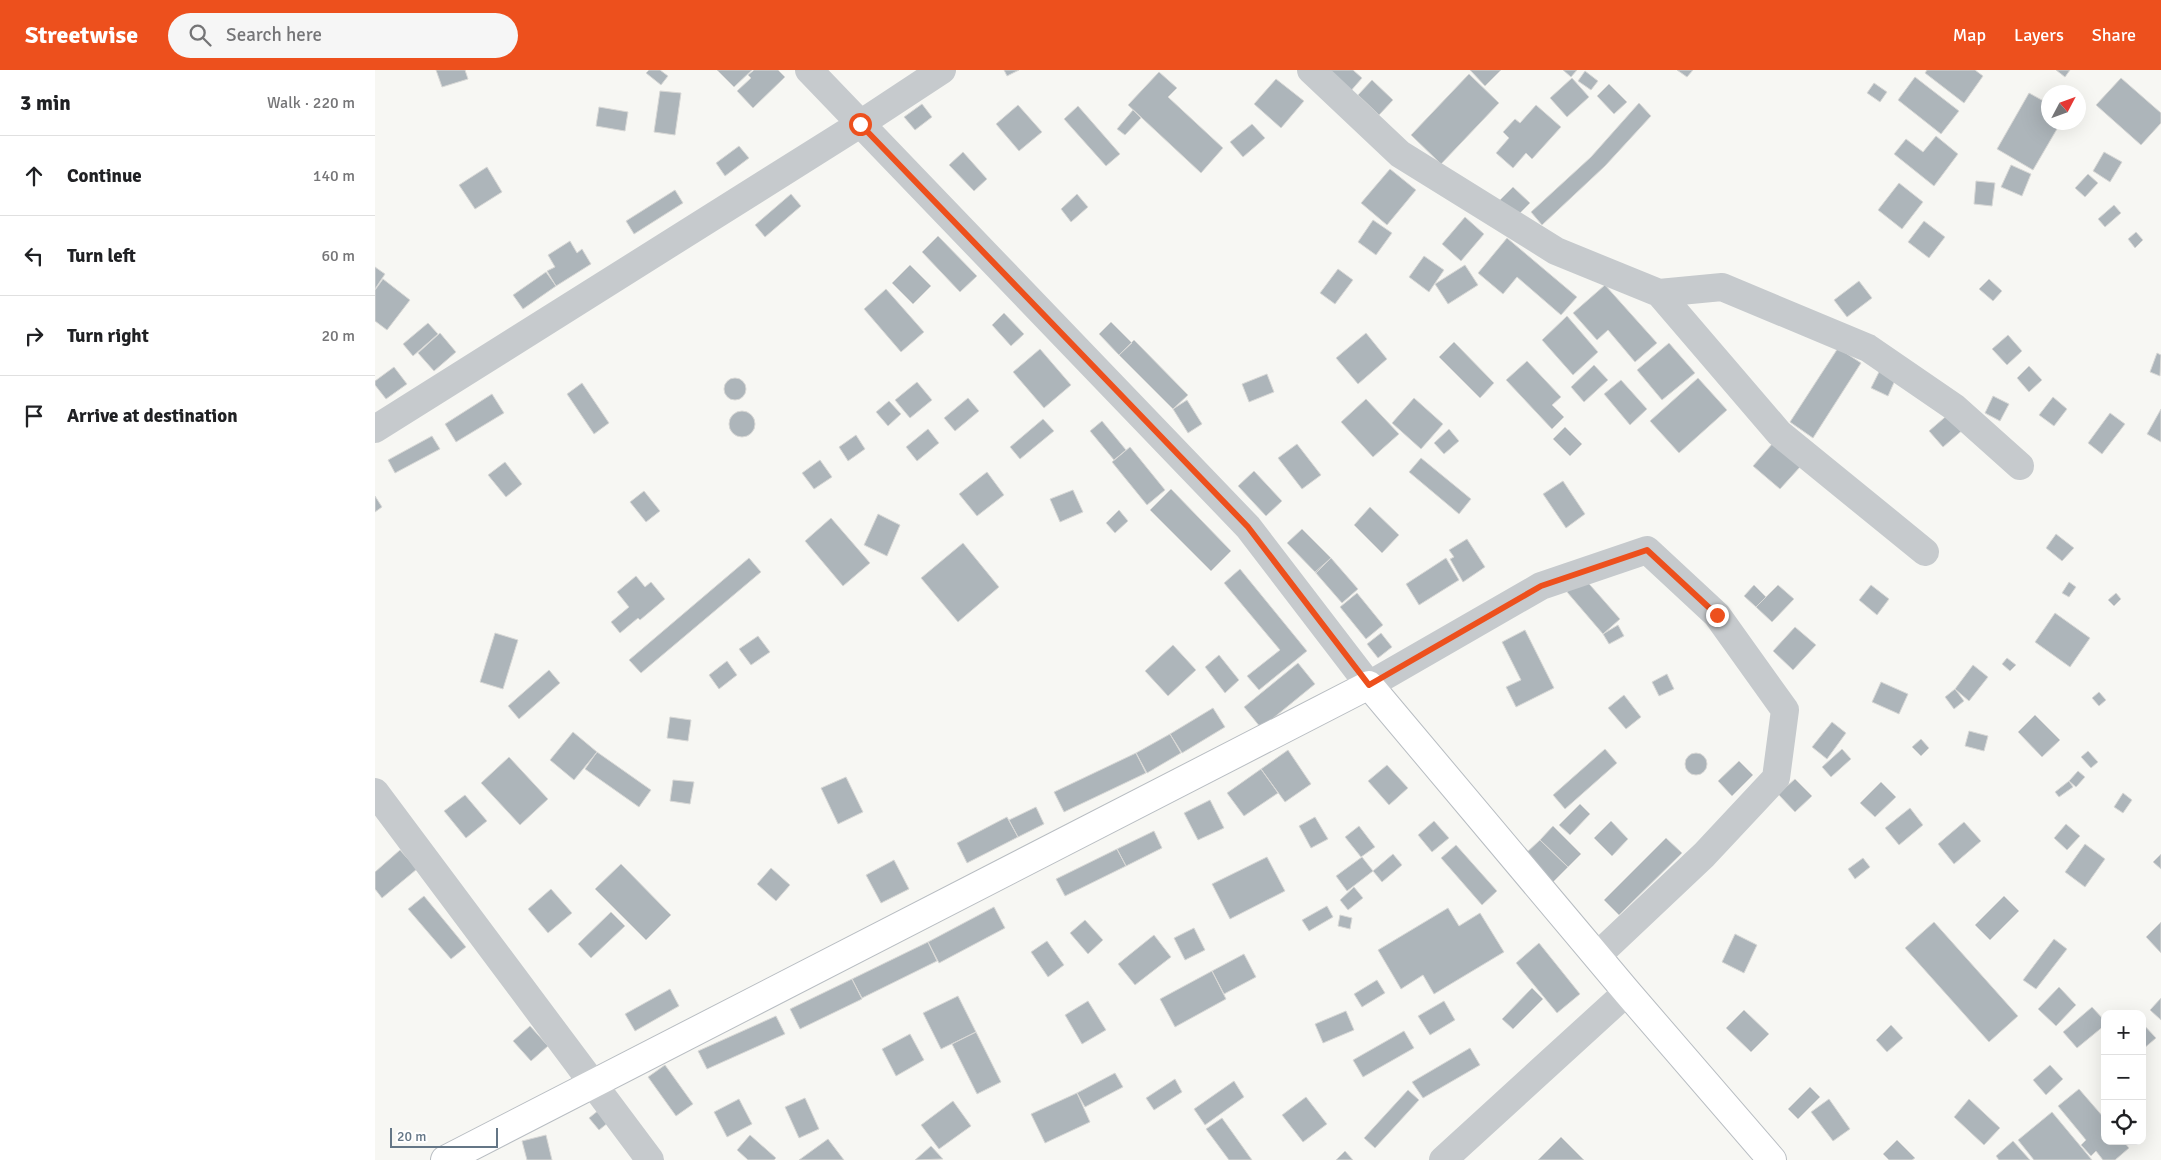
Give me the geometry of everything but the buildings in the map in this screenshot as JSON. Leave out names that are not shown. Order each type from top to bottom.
[{"type":"main road","points":[[445,1160],[1369,685],[1627,992],[1772,1160]]},
{"type":"street","points":[[809,70],[1248,527],[1369,685],[1541,586],[1647,550],[1717,615],[1785,710],[1776,778],[1704,855],[1597,956]]},
{"type":"street","points":[[375,429],[860,124],[942,70]]},
{"type":"street","points":[[1311,70],[1400,154],[1556,250],[1659,293],[1779,433],[1925,552]]},
{"type":"street","points":[[1659,293],[1722,287],[1868,348],[1954,407],[2020,466]]},
{"type":"street","points":[[375,792],[650,1160]]},
{"type":"street","points":[[1443,1160],[1627,992]]},
{"type":"route","points":[[860,124],[1248,527],[1369,685],[1541,586],[1647,550],[1717,615]]}]
